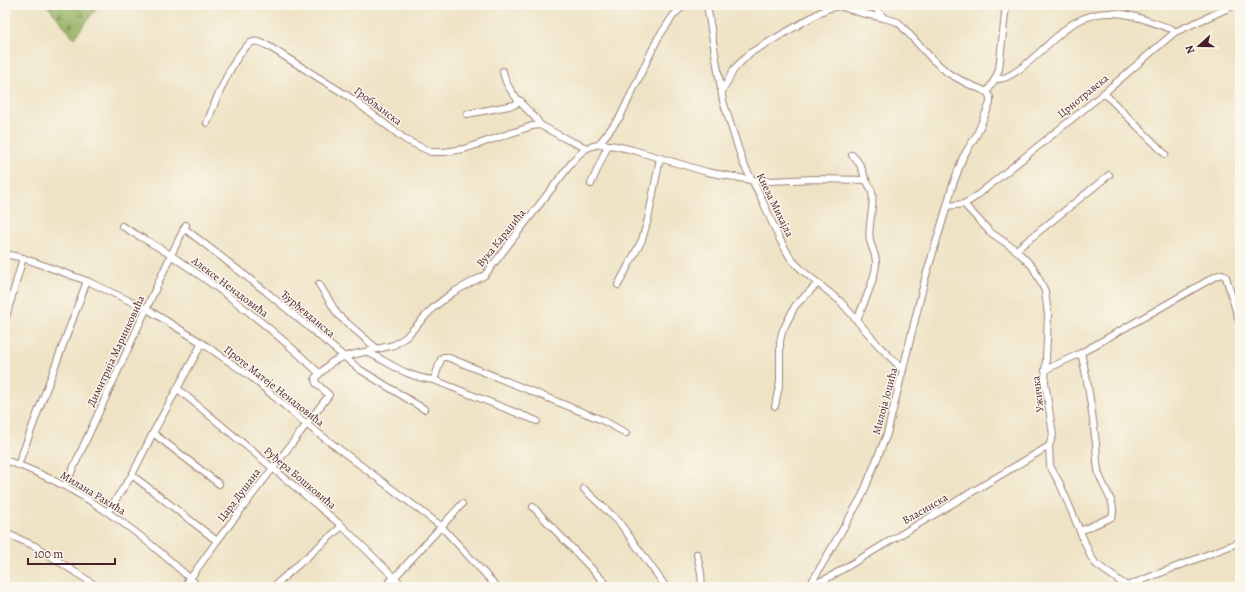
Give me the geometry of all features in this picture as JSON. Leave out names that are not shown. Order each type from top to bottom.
[{"type":"street","points":[[599,144],[620,117],[658,38],[673,16],[684,5]]},
{"type":"street","name":"Кнеза Михајла","points":[[707,5],[723,101],[743,163],[779,238],[791,258],[840,301],[879,346],[903,370]]},
{"type":"street","points":[[873,5],[884,18]]},
{"type":"street","points":[[722,92],[734,69],[750,53],[826,9],[839,6],[898,22],[932,59],[948,73],[987,92],[999,69],[1006,5]]},
{"type":"street","name":"Црнотравска","points":[[948,206],[964,204],[1002,177],[1175,32],[1235,5]]},
{"type":"street","points":[[995,79],[1000,80],[1021,68],[1059,33],[1074,23],[1092,15],[1110,13],[1130,15],[1172,29],[1175,32]]},
{"type":"street","name":"Гробљанска","points":[[207,123],[217,98],[237,57],[246,45],[254,41],[268,46],[351,98],[406,140],[431,152],[464,149],[532,126],[540,125]]},
{"type":"street","points":[[503,71],[510,90],[540,125],[587,148],[599,144],[608,145],[707,172],[751,180],[866,180]]},
{"type":"street","name":"Милоја Јоцића","points":[[809,587],[862,496],[887,434],[925,279],[948,206],[952,187],[963,157],[977,134],[990,103],[990,97],[987,92]]},
{"type":"street","points":[[1104,92],[1164,154]]},
{"type":"street","points":[[467,114],[508,106],[521,101]]},
{"type":"street","points":[[591,184],[608,145]]},
{"type":"street","name":"Вука Караџића","points":[[319,373],[332,362],[343,356],[394,345],[406,336],[433,308],[452,293],[485,274],[577,156],[587,148]]},
{"type":"street","points":[[852,154],[859,162],[866,180],[872,190],[873,200],[870,224],[870,241],[875,253],[876,264],[871,286],[857,320]]},
{"type":"street","points":[[618,285],[642,240],[648,219],[660,158]]},
{"type":"street","points":[[1016,250],[1109,175]]},
{"type":"street","name":"Ужичка","points":[[964,204],[990,232],[1016,250],[1033,267],[1045,291],[1048,314],[1045,382],[1053,435],[1049,446],[1050,466],[1060,484],[1091,557],[1096,564],[1127,586]]},
{"type":"street","name":"Алексе Ненадовића","points":[[122,226],[171,255],[241,306],[319,373]]},
{"type":"street","name":"Димитрија Маринковића","points":[[65,486],[185,227]]},
{"type":"street","name":"Ђурђевданска","points":[[185,227],[359,369],[424,409]]},
{"type":"street","name":"Проте Матеје Ненадовића","points":[[5,254],[23,258],[87,281],[147,309],[202,343],[250,376],[306,424],[441,526],[497,587]]},
{"type":"street","points":[[5,321],[23,258]]},
{"type":"street","points":[[1045,370],[1080,353],[1222,274],[1226,277],[1240,324]]},
{"type":"street","points":[[18,465],[87,281]]},
{"type":"street","points":[[775,406],[780,381],[780,342],[782,332],[795,306],[818,283]]},
{"type":"street","points":[[319,284],[338,314],[376,348]]},
{"type":"street","points":[[108,511],[132,475],[202,343]]},
{"type":"street","points":[[367,352],[399,370],[423,379],[434,380],[537,421]]},
{"type":"street","points":[[1080,353],[1087,379],[1099,475],[1114,508],[1112,517],[1080,531]]},
{"type":"street","points":[[434,380],[441,359],[443,357],[447,357],[602,420],[626,432]]},
{"type":"street","name":"Цара Душана","points":[[184,587],[272,468],[329,395],[316,383],[314,379],[319,373]]},
{"type":"street","name":"Руђера Бошковића","points":[[178,389],[342,526],[404,587]]},
{"type":"street","points":[[153,433],[219,484]]},
{"type":"street","name":"Власинска","points":[[809,587],[828,578],[1049,446]]},
{"type":"street","name":"Милана Ракића","points":[[5,460],[65,486],[108,511],[140,536],[199,587]]},
{"type":"street","points":[[132,475],[217,541]]},
{"type":"street","points":[[584,489],[619,522],[666,587]]},
{"type":"street","points":[[384,587],[462,504]]},
{"type":"street","points":[[533,507],[609,587]]},
{"type":"street","points":[[273,587],[342,526]]},
{"type":"street","points":[[5,533],[35,546],[98,587]]},
{"type":"street","points":[[1127,586],[1240,542]]},
{"type":"street","points":[[697,554],[702,587]]},
{"type":"green space","points":[[47,5],[99,5],[74,38]]}]
